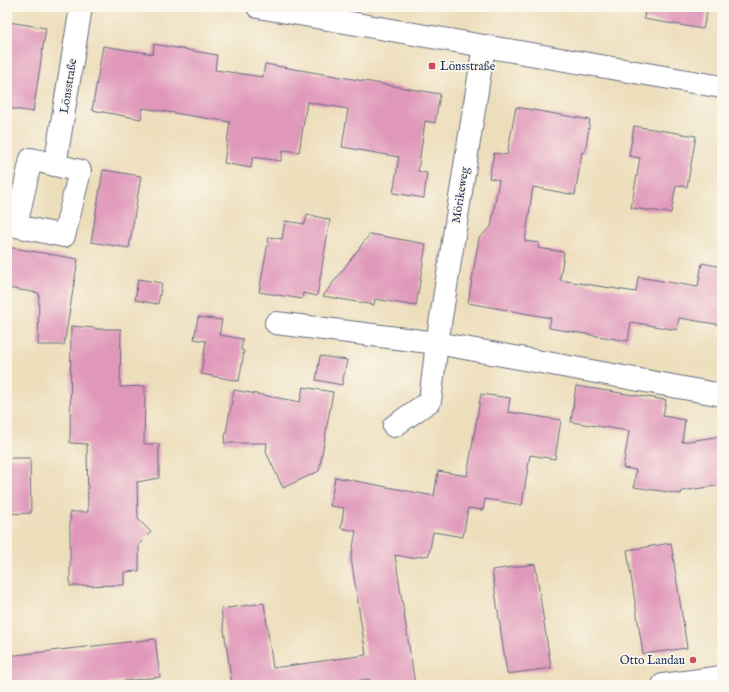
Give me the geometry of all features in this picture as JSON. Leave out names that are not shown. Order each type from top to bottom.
[{"type":"street","name":"Lönsstraße","points":[[55,165],[81,7]]},
{"type":"street","points":[[258,7],[722,88]]},
{"type":"street","name":"Mörikeweg","points":[[394,426],[430,401],[437,343],[484,46]]},
{"type":"street","points":[[276,323],[437,343],[722,395]]},
{"type":"street","points":[[663,685],[722,677]]},
{"type":"building","points":[[645,7],[708,7],[703,29],[644,19]]},
{"type":"building","points":[[9,22],[46,28],[33,112],[7,108],[7,36]]},
{"type":"building","points":[[154,44],[217,55],[215,70],[263,77],[265,64],[440,94],[435,123],[425,121],[418,171],[427,173],[424,198],[393,193],[399,157],[342,147],[348,109],[307,102],[299,152],[283,150],[281,161],[253,157],[251,168],[224,163],[230,122],[143,108],[141,119],[92,110],[103,46],[153,54]]},
{"type":"building","points":[[516,107],[590,120],[585,153],[582,152],[575,195],[533,187],[525,241],[539,243],[538,248],[564,252],[560,280],[636,292],[638,277],[698,287],[702,263],[722,267],[722,325],[679,318],[677,330],[631,322],[628,341],[549,328],[551,318],[468,303],[479,238],[491,227],[499,180],[489,178],[494,153],[507,155]]},
{"type":"building","points":[[634,126],[696,136],[687,187],[676,185],[671,213],[631,208],[640,158],[629,156]]},
{"type":"building","points":[[103,170],[141,176],[129,248],[91,242]]},
{"type":"building","points":[[307,214],[330,220],[317,296],[303,293],[302,299],[259,292],[269,237],[282,239],[285,221],[305,224]]},
{"type":"building","points":[[370,234],[426,244],[416,306],[375,299],[374,305],[323,296]]},
{"type":"building","points":[[7,247],[78,259],[64,345],[38,345],[39,293],[7,288]]},
{"type":"building","points":[[138,279],[162,283],[158,304],[135,300]]},
{"type":"building","points":[[198,317],[222,320],[219,335],[243,339],[241,350],[244,351],[239,381],[201,374],[206,341],[194,339]]},
{"type":"building","points":[[71,326],[97,329],[121,329],[120,387],[145,386],[144,444],[159,444],[159,478],[137,482],[138,519],[151,532],[139,544],[139,571],[124,572],[124,585],[70,586],[70,512],[88,512],[87,444],[70,443]]},
{"type":"building","points":[[320,356],[347,360],[342,385],[316,380]]},
{"type":"building","points":[[576,386],[666,400],[663,416],[685,420],[682,442],[722,436],[722,485],[682,491],[681,494],[634,487],[636,470],[623,468],[629,431],[571,422]]},
{"type":"building","points":[[303,387],[333,392],[319,471],[283,488],[266,452],[267,443],[224,443],[234,390],[300,402]]},
{"type":"building","points":[[481,394],[510,398],[508,412],[561,420],[555,459],[530,455],[522,505],[485,499],[483,510],[468,508],[463,537],[433,532],[429,555],[411,558],[395,555],[415,685],[370,685],[369,679],[330,685],[232,685],[221,609],[264,603],[273,668],[366,655],[351,558],[356,531],[341,528],[344,508],[330,506],[335,477],[434,496],[438,471],[467,476]]},
{"type":"building","points":[[7,458],[30,458],[31,513],[7,514]]},
{"type":"building","points":[[671,543],[687,648],[643,654],[627,550]]},
{"type":"building","points":[[535,564],[551,668],[507,674],[492,570]]},
{"type":"building","points":[[155,639],[160,677],[89,685],[7,685],[7,656]]},
{"type":"place","name":"Lönsstraße","points":[[432,66]]},
{"type":"place","name":"Otto Landau","points":[[693,660]]}]
